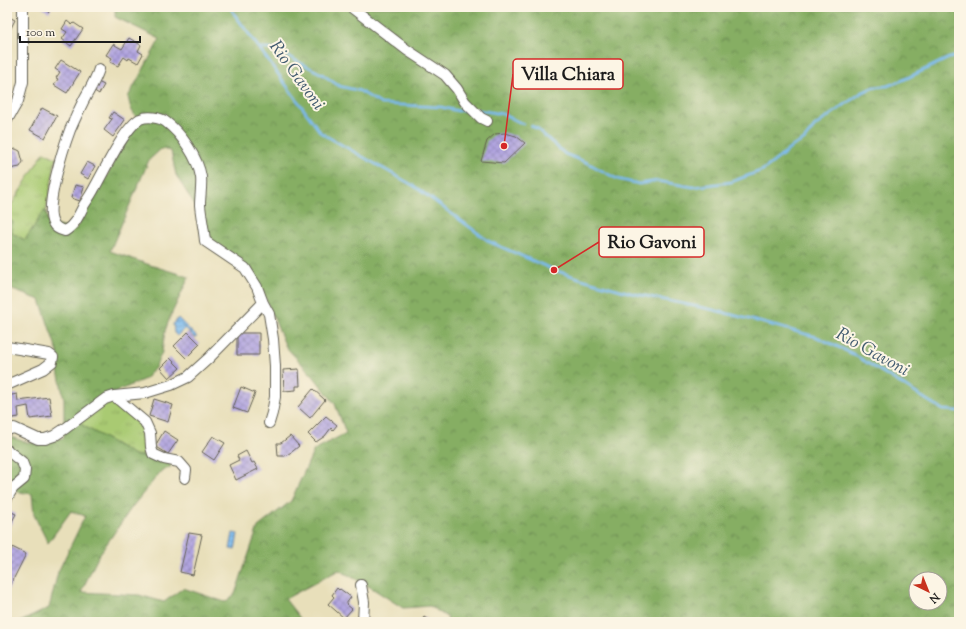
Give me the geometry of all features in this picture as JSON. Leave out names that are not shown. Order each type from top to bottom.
[{"type":"street","points":[[7,120],[18,101],[23,82],[23,7]]},
{"type":"street","points":[[351,7],[407,50],[446,75],[465,102],[481,118],[487,121]]},
{"type":"street","points":[[100,69],[70,130],[63,151],[51,204],[50,215],[52,222],[58,229],[65,231],[71,228],[113,154],[131,126],[141,119],[151,117],[163,120],[180,134],[196,162],[201,177],[200,203],[205,241],[245,268],[257,287],[269,314],[275,366],[275,397],[269,423]]},
{"type":"street","points":[[7,430],[14,428],[38,439],[45,439],[54,436],[66,428],[105,399],[114,396],[145,393],[171,385],[188,377],[263,303]]},
{"type":"street","points":[[7,347],[49,354],[53,357],[52,362],[43,369],[7,385]]},
{"type":"street","points":[[114,396],[145,422],[150,433],[153,454],[164,459],[180,462],[186,470],[185,478]]},
{"type":"street","points":[[7,450],[22,462],[25,470],[24,479],[13,488],[7,498]]},
{"type":"street","points":[[362,585],[364,602],[363,622]]},
{"type":"green space","points":[[115,7],[959,7],[959,622],[446,622],[448,618],[430,606],[403,608],[370,587],[339,570],[285,599],[303,622],[20,622],[49,608],[58,572],[85,516],[71,511],[48,543],[34,515],[32,494],[7,490],[7,436],[29,443],[64,438],[64,399],[57,366],[58,353],[40,300],[7,288],[7,219],[13,222],[12,233],[25,240],[44,211],[46,212],[49,224],[75,230],[104,182],[124,144],[140,124],[131,109],[128,97],[160,39],[115,17]],"holes":[[[161,149],[171,151],[176,175],[195,206],[209,236],[264,295],[286,347],[314,377],[335,404],[346,433],[314,450],[291,501],[258,527],[235,594],[225,602],[183,588],[164,602],[139,595],[81,592],[99,555],[132,507],[162,470],[170,468],[171,463],[152,456],[136,456],[82,425],[79,421],[120,390],[145,379],[155,368],[162,352],[165,331],[170,317],[189,277],[110,251],[149,160]]]},
{"type":"green space","points":[[44,152],[56,158],[46,212],[44,211],[25,240],[11,233],[13,222],[7,219],[7,212]]},
{"type":"green space","points":[[107,400],[115,400],[142,423],[152,456],[136,456],[82,425],[79,421]]},
{"type":"water","points":[[178,318],[197,337],[195,338],[185,328],[177,336],[174,333],[173,324]]},
{"type":"water","points":[[233,533],[238,534],[235,550],[230,549]]},
{"type":"building","points":[[41,7],[52,7],[49,12]]},
{"type":"building","points":[[7,16],[15,20],[8,34],[7,34]]},
{"type":"building","points":[[67,21],[72,25],[74,23],[83,29],[71,46],[62,39],[67,32],[62,29]]},
{"type":"building","points":[[129,38],[141,45],[138,51],[143,54],[138,63],[124,57],[118,66],[110,62],[112,58],[106,55],[113,44],[122,49]]},
{"type":"building","points":[[61,60],[80,72],[67,93],[54,85],[60,72],[55,69]]},
{"type":"building","points":[[98,82],[104,85],[99,94],[93,90]]},
{"type":"building","points":[[42,108],[57,116],[45,138],[30,130]]},
{"type":"building","points":[[113,112],[125,120],[113,137],[104,130],[112,119],[109,118]]},
{"type":"building","points":[[505,133],[516,136],[525,143],[504,163],[481,161],[487,141],[495,134]]},
{"type":"building","points":[[16,149],[20,151],[23,162],[20,167],[9,169],[7,168],[7,151]]},
{"type":"building","points":[[87,162],[95,166],[88,179],[80,174]]},
{"type":"building","points":[[75,185],[84,187],[80,201],[71,198]]},
{"type":"building","points":[[188,332],[200,344],[186,358],[174,346]]},
{"type":"building","points":[[237,333],[259,333],[259,355],[237,355]]},
{"type":"building","points":[[170,358],[180,368],[169,378],[160,368]]},
{"type":"building","points":[[299,369],[300,386],[296,386],[296,390],[284,391],[283,370]]},
{"type":"building","points":[[241,387],[255,393],[247,413],[233,408]]},
{"type":"building","points":[[313,389],[325,400],[310,418],[298,407]]},
{"type":"building","points":[[17,394],[18,401],[49,397],[52,416],[30,419],[28,406],[18,408],[19,417],[7,419],[7,396]]},
{"type":"building","points":[[154,399],[173,405],[168,422],[149,416]]},
{"type":"building","points":[[326,416],[337,425],[333,430],[331,428],[325,436],[316,442],[308,434]]},
{"type":"building","points":[[164,431],[178,440],[168,454],[155,446]]},
{"type":"building","points":[[213,436],[225,443],[214,460],[202,452]]},
{"type":"building","points":[[290,436],[299,446],[285,456],[278,456],[277,443],[281,443]]},
{"type":"building","points":[[246,451],[252,463],[254,462],[258,469],[236,480],[229,465],[239,460],[237,456]]},
{"type":"building","points":[[7,510],[16,514],[7,531]]},
{"type":"building","points":[[189,533],[202,535],[193,575],[180,572]]},
{"type":"building","points":[[12,547],[26,554],[7,592],[7,557]]},
{"type":"building","points":[[337,588],[351,597],[346,604],[352,609],[344,618],[328,604],[334,597],[332,595]]},
{"type":"building","points":[[424,617],[427,619],[425,622],[421,621]]},
{"type":"waterway","name":"Rio Gavoni","points":[[230,7],[321,133],[414,186],[490,242],[554,270],[582,279],[631,293],[714,310],[817,337],[853,354],[943,410],[959,411]]},
{"type":"waterway","points":[[259,48],[276,50],[322,74],[339,86],[360,91],[381,104],[441,107],[458,111],[467,109]]},
{"type":"waterway","points":[[531,126],[536,128],[565,154],[588,163],[617,179],[639,184],[657,181],[693,187],[731,182],[763,170],[793,146],[804,140],[815,126],[861,93],[874,87],[887,86],[903,80],[949,58],[959,56]]},
{"type":"waterway","points":[[478,110],[503,114],[523,124]]},
{"type":"place","name":"Villa Chiara","points":[[504,146]]},
{"type":"place","name":"Rio Gavoni","points":[[554,270]]}]
